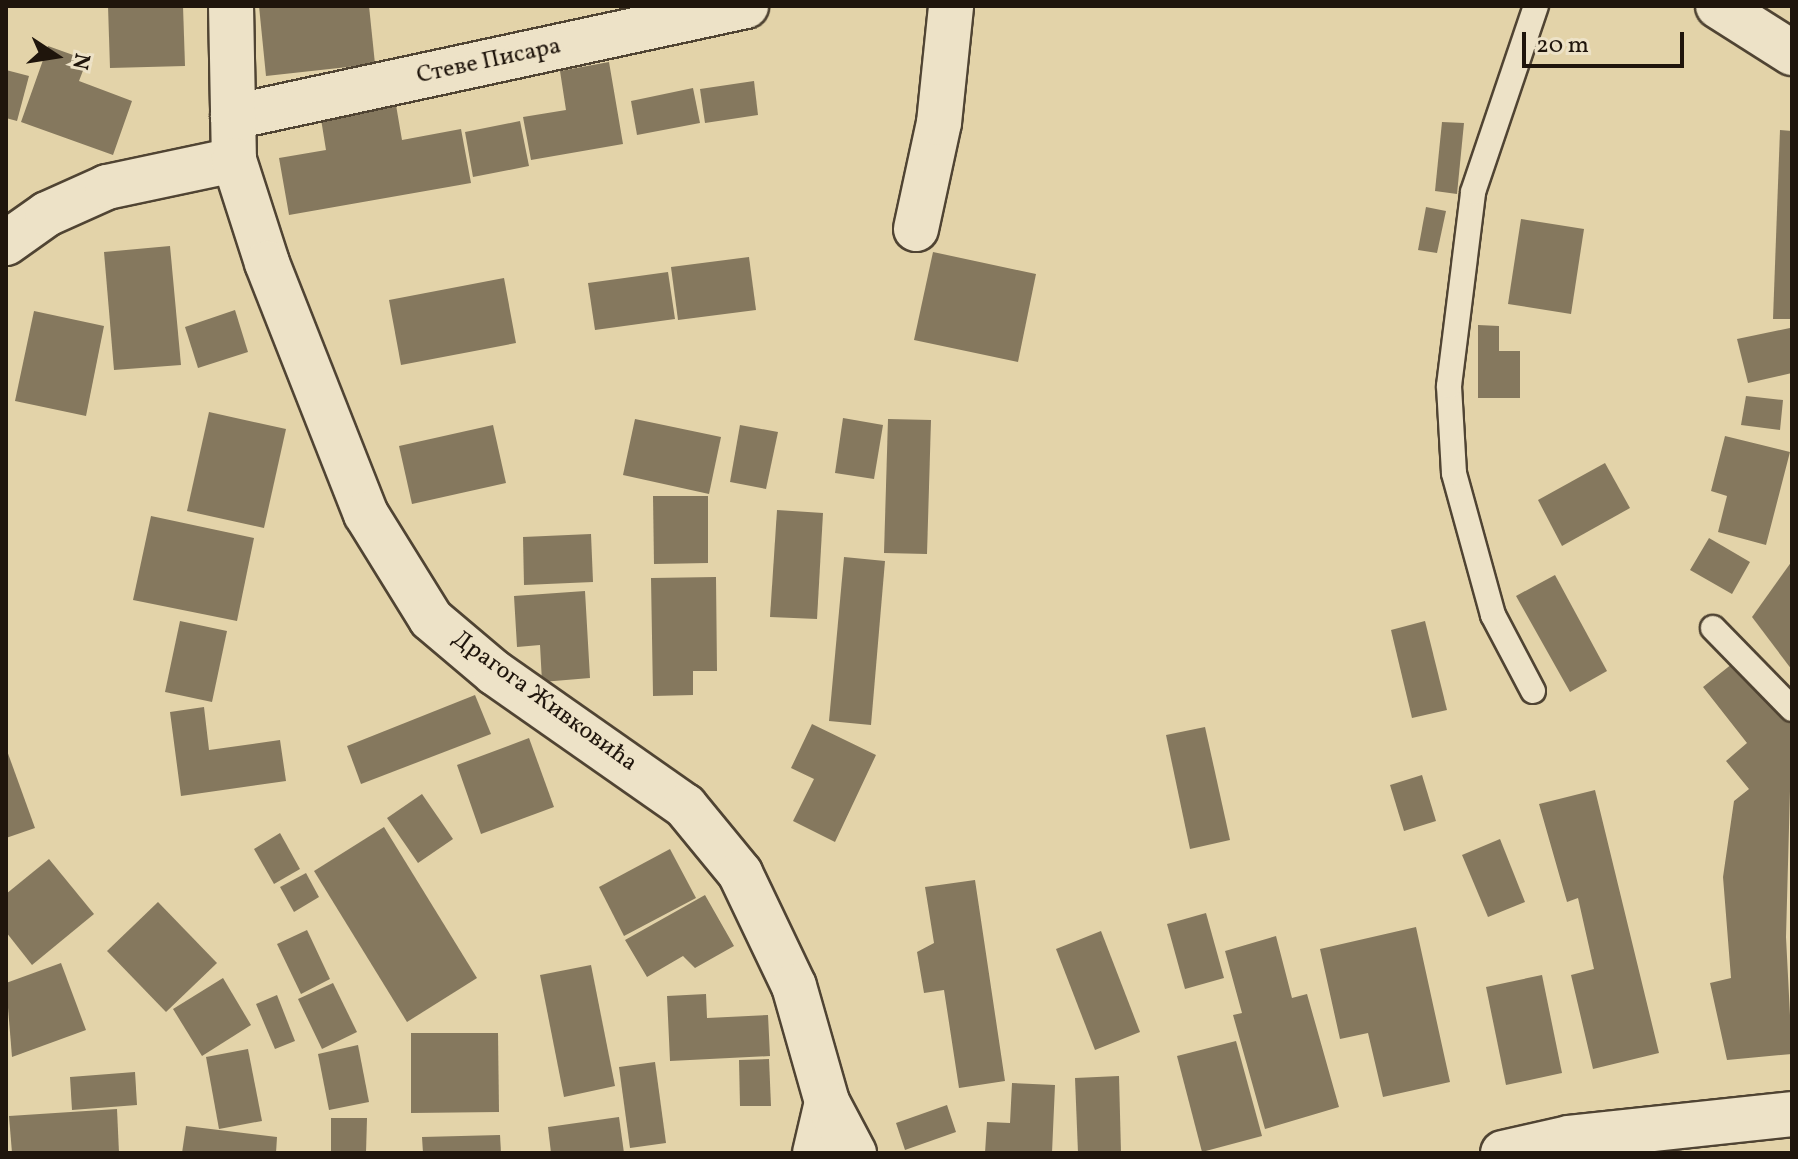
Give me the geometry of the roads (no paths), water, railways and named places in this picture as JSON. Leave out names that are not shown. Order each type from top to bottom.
[{"type":"street","name":"Драгога Живковића","points":[[231,6],[234,160],[366,514],[423,606],[495,673],[685,806],[740,873],[794,986],[827,1102],[854,1153]]},
{"type":"street","name":"Стеве Писара","points":[[233,117],[746,6]]},
{"type":"street","points":[[916,229],[939,123],[951,6]]},
{"type":"street","points":[[1718,6],[1792,53]]},
{"type":"street","points":[[6,243],[47,214],[107,187],[234,160]]},
{"type":"street","name":"Драгога Живковића","points":[[815,1153],[827,1102]]},
{"type":"street","points":[[1503,1153],[1569,1138],[1792,1114]]},
{"type":"lane","points":[[1533,691],[1485,587],[1454,473],[1449,386],[1473,192],[1536,6]]},
{"type":"lane","points":[[1713,628],[1792,709]]}]
